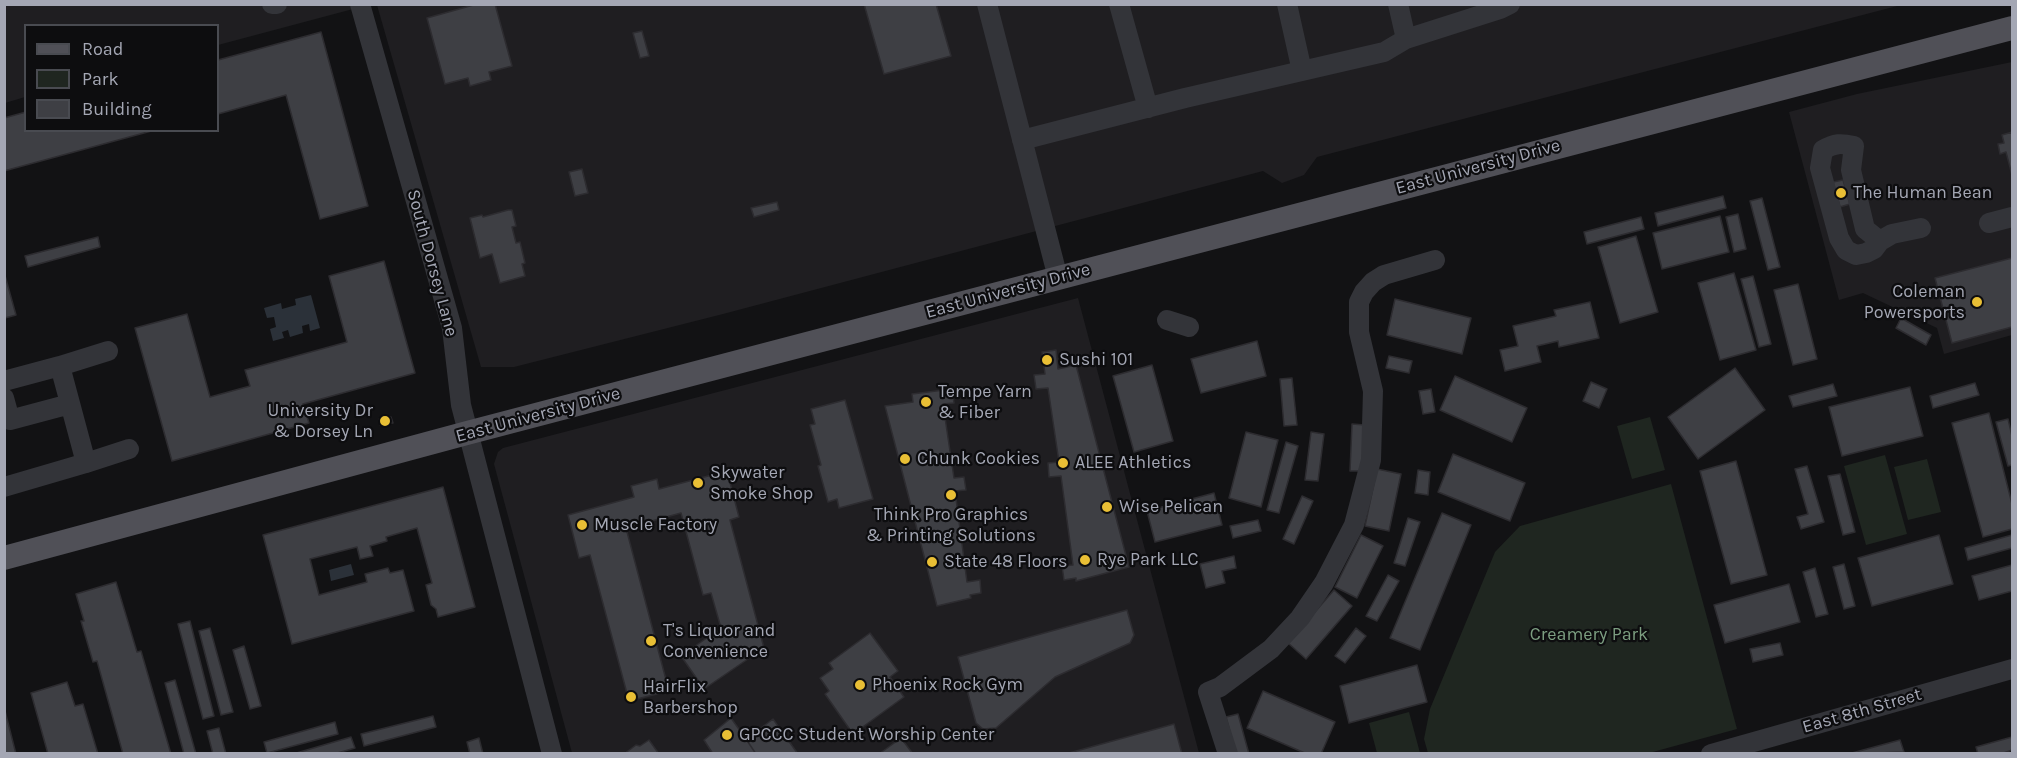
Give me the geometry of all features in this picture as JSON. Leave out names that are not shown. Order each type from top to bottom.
[{"type":"main road","name":"East University Drive","points":[[4,558],[468,433],[2013,28]]},
{"type":"street","points":[[272,4],[277,4]]},
{"type":"street","points":[[987,4],[1058,278]]},
{"type":"street","points":[[1119,4],[1148,108]]},
{"type":"street","points":[[1287,4],[1302,71]]},
{"type":"street","points":[[1398,4],[1406,39]]},
{"type":"street","points":[[1022,140],[1384,52],[1406,39],[1510,4]]},
{"type":"street","name":"South Dorsey Lane","points":[[362,12],[452,328],[461,405],[552,753]]},
{"type":"street","points":[[1880,241],[1865,229],[1851,170],[1854,146],[1840,143],[1831,145],[1823,150],[1820,168],[1839,238],[1846,250],[1856,255],[1866,253],[1892,234],[1921,228]]},
{"type":"street","points":[[1989,223],[2013,217]]},
{"type":"street","points":[[1228,753],[1208,692],[1220,687],[1271,650],[1300,618],[1324,583],[1354,525],[1371,460],[1373,417],[1373,391],[1359,332],[1359,302],[1372,282],[1384,275],[1435,260]]},
{"type":"street","points":[[1167,320],[1189,327]]},
{"type":"street","points":[[4,381],[108,351]]},
{"type":"street","points":[[60,366],[86,463]]},
{"type":"street","points":[[4,398],[10,420],[70,404]]},
{"type":"street","points":[[4,487],[129,449]]},
{"type":"street","name":"East 8th Street","points":[[1711,753],[1775,745],[2013,669]]},
{"type":"shaded area","points":[[5,5],[368,5],[219,45],[219,24],[24,24],[24,97],[5,103]]},
{"type":"shaded area","points":[[377,5],[1901,5],[1317,157],[1304,175],[1282,183],[1263,171],[514,367],[481,367]]},
{"type":"shaded area","points":[[2012,62],[2012,335],[1944,354],[1937,328],[1863,293],[1839,300],[1789,112],[1857,94]]},
{"type":"shaded area","points":[[311,295],[320,328],[310,331],[309,324],[302,326],[303,333],[290,337],[288,330],[282,332],[284,338],[273,341],[270,329],[276,327],[274,317],[267,318],[264,308],[281,303],[282,309],[296,305],[295,299]]},
{"type":"shaded area","points":[[1078,298],[1199,753],[572,753],[494,464],[498,452],[503,448]]},
{"type":"shaded area","points":[[351,564],[354,575],[331,581],[329,570]]},
{"type":"green space","points":[[1650,417],[1665,470],[1632,479],[1617,426]]},
{"type":"green space","points":[[1885,455],[1907,534],[1866,545],[1844,466]]},
{"type":"green space","points":[[1927,459],[1941,512],[1908,520],[1894,467]]},
{"type":"green space","name":"Creamery Park","points":[[1671,484],[1737,729],[1649,753],[1428,753],[1424,739],[1430,709],[1495,552],[1520,526]]},
{"type":"green space","points":[[1409,712],[1420,753],[1377,753],[1369,723]]},
{"type":"building","points":[[477,4],[495,4],[512,66],[489,72],[491,80],[470,86],[468,78],[445,84],[427,18]]},
{"type":"building","points":[[864,4],[936,4],[951,56],[884,74]]},
{"type":"building","points":[[642,31],[649,56],[640,58],[633,33]]},
{"type":"building","points":[[321,32],[368,206],[320,219],[286,95],[219,114],[219,60]]},
{"type":"building","points":[[24,113],[24,132],[148,132],[4,171],[4,118]]},
{"type":"building","points":[[2012,132],[2012,175],[2006,152],[2000,154],[1998,144],[2004,143],[2002,135]]},
{"type":"building","points":[[582,169],[588,193],[575,196],[569,172]]},
{"type":"building","name":"The Human Bean","points":[[1843,180],[1850,204],[1840,207],[1833,182]]},
{"type":"building","points":[[1723,196],[1726,208],[1658,226],[1655,213]]},
{"type":"building","points":[[1762,198],[1780,267],[1768,270],[1750,201]]},
{"type":"building","points":[[777,202],[779,210],[754,217],[751,208]]},
{"type":"building","points":[[512,210],[516,226],[512,227],[516,243],[520,242],[525,263],[522,264],[525,276],[500,283],[492,254],[480,258],[470,218]]},
{"type":"building","points":[[1738,214],[1746,249],[1734,252],[1726,217]]},
{"type":"building","points":[[1720,216],[1729,252],[1662,269],[1653,233]]},
{"type":"building","points":[[1641,217],[1644,229],[1587,244],[1584,232]]},
{"type":"building","points":[[1636,236],[1658,312],[1620,323],[1598,247]]},
{"type":"building","points":[[98,237],[100,247],[28,267],[25,256]]},
{"type":"building","name":"Coleman Powersports","points":[[2012,258],[2012,327],[1952,343],[1935,278]]},
{"type":"building","points":[[384,261],[415,373],[303,404],[309,423],[172,461],[135,328],[187,314],[210,397],[250,386],[245,370],[347,342],[329,276]]},
{"type":"building","points":[[4,272],[16,315],[5,318],[4,316]]},
{"type":"building","points":[[1734,273],[1756,350],[1720,360],[1698,283]]},
{"type":"building","points":[[1753,276],[1771,344],[1759,347],[1741,279]]},
{"type":"building","points":[[1798,284],[1817,359],[1793,365],[1774,290]]},
{"type":"building","points":[[1395,299],[1471,318],[1462,354],[1387,335]]},
{"type":"building","points":[[1590,302],[1599,338],[1559,347],[1558,341],[1537,346],[1541,362],[1505,371],[1500,350],[1518,346],[1513,326],[1556,316],[1554,310]]},
{"type":"building","points":[[1901,318],[1931,335],[1926,345],[1896,328]]},
{"type":"building","points":[[1257,341],[1266,376],[1201,393],[1191,359]]},
{"type":"building","points":[[1056,350],[1058,369],[1076,365],[1129,567],[1076,581],[1076,578],[1064,580],[1062,566],[1073,565],[1061,476],[1049,477],[1048,463],[1059,462],[1048,388],[1036,389],[1034,375],[1045,374],[1042,352]]},
{"type":"building","points":[[1389,356],[1412,361],[1409,373],[1386,368]]},
{"type":"building","points":[[1152,365],[1173,441],[1134,452],[1113,376]]},
{"type":"building","points":[[1735,368],[1765,410],[1698,459],[1668,417]]},
{"type":"building","points":[[1455,376],[1527,408],[1512,442],[1440,410]]},
{"type":"building","points":[[1292,378],[1297,425],[1284,426],[1280,379]]},
{"type":"building","points":[[1591,382],[1607,389],[1599,408],[1583,401]]},
{"type":"building","points":[[1975,383],[1979,395],[1933,408],[1930,396]]},
{"type":"building","points":[[1833,384],[1837,396],[1793,407],[1789,396]]},
{"type":"building","points":[[1910,387],[1923,436],[1842,456],[1829,407]]},
{"type":"building","points":[[952,389],[954,403],[943,404],[954,478],[964,477],[966,490],[955,491],[967,582],[980,580],[981,593],[970,595],[971,598],[937,606],[885,406],[913,402],[912,394]]},
{"type":"building","points":[[1431,389],[1435,412],[1423,414],[1419,391]]},
{"type":"building","points":[[845,400],[873,499],[839,508],[837,499],[828,502],[810,425],[815,424],[811,409]]},
{"type":"building","points":[[1989,413],[2012,504],[2012,529],[1983,537],[1952,423]]},
{"type":"building","points":[[391,417],[393,423],[380,425],[379,419]]},
{"type":"building","points":[[2008,419],[2012,436],[2012,465],[2008,466],[1996,422]]},
{"type":"building","points":[[1352,424],[1365,425],[1362,471],[1350,471]]},
{"type":"building","points":[[1246,432],[1278,440],[1261,507],[1229,498]]},
{"type":"building","points":[[1311,432],[1324,434],[1318,481],[1305,480]]},
{"type":"building","points":[[1286,442],[1298,446],[1279,513],[1267,510]]},
{"type":"building","points":[[1453,454],[1525,483],[1510,521],[1438,492]]},
{"type":"building","points":[[1736,461],[1767,575],[1731,584],[1700,471]]},
{"type":"building","points":[[1807,466],[1824,522],[1801,529],[1797,517],[1808,514],[1795,469]]},
{"type":"building","points":[[1377,469],[1401,474],[1389,531],[1365,526]]},
{"type":"building","points":[[1418,470],[1430,472],[1428,495],[1415,493]]},
{"type":"building","points":[[727,471],[739,517],[730,520],[764,648],[704,689],[681,656],[721,628],[711,593],[703,595],[681,513],[626,528],[669,691],[629,701],[590,555],[579,558],[568,515],[634,497],[631,486],[657,479],[659,489]]},
{"type":"building","points":[[1840,474],[1855,532],[1843,535],[1828,476]]},
{"type":"building","points":[[443,487],[475,607],[438,617],[436,609],[431,605],[426,585],[432,583],[417,528],[386,537],[387,541],[370,546],[373,556],[360,559],[357,547],[310,559],[319,595],[367,582],[365,574],[388,568],[390,573],[403,570],[414,611],[292,644],[263,535]]},
{"type":"building","points":[[1214,493],[1222,525],[1155,542],[1147,511]]},
{"type":"building","points":[[1302,496],[1313,501],[1294,544],[1283,539]]},
{"type":"building","points":[[1442,513],[1471,525],[1420,650],[1390,638]]},
{"type":"building","points":[[1408,518],[1420,522],[1405,566],[1394,563]]},
{"type":"building","points":[[1258,520],[1261,531],[1233,538],[1230,526]]},
{"type":"building","points":[[1361,535],[1383,546],[1357,598],[1335,587]]},
{"type":"building","points":[[1939,535],[1953,584],[1872,606],[1858,558]]},
{"type":"building","points":[[2012,535],[2012,548],[1968,560],[1965,548]]},
{"type":"building","points":[[1234,556],[1236,568],[1222,571],[1225,583],[1206,588],[1200,564]]},
{"type":"building","points":[[1844,564],[1855,606],[1844,609],[1833,567]]},
{"type":"building","points":[[2012,565],[2012,591],[1979,600],[1972,576]]},
{"type":"building","points":[[1815,568],[1828,614],[1816,617],[1803,572]]},
{"type":"building","points":[[1388,575],[1399,581],[1377,621],[1366,616]]},
{"type":"building","points":[[116,582],[137,652],[141,651],[171,754],[123,754],[97,661],[93,662],[76,594]]},
{"type":"building","points":[[1789,584],[1800,622],[1725,643],[1714,605]]},
{"type":"building","points":[[1334,590],[1352,606],[1306,659],[1288,643]]},
{"type":"building","points":[[1127,610],[1134,635],[1130,643],[1055,677],[996,728],[983,729],[976,723],[958,657]]},
{"type":"building","points":[[190,621],[214,716],[203,719],[178,624]]},
{"type":"building","points":[[210,628],[233,712],[221,715],[199,631]]},
{"type":"building","points":[[1356,628],[1366,636],[1345,663],[1335,656]]},
{"type":"building","name":"Phoenix Rock Gym","points":[[870,633],[898,671],[890,677],[904,697],[853,734],[825,694],[829,691],[820,678],[833,669],[829,663]]},
{"type":"building","points":[[1780,643],[1783,655],[1753,662],[1750,649]]},
{"type":"building","points":[[244,646],[261,706],[250,709],[233,650]]},
{"type":"building","points":[[1417,665],[1427,702],[1349,723],[1340,686]]},
{"type":"building","points":[[175,680],[196,754],[184,754],[165,683]]},
{"type":"building","points":[[67,682],[75,706],[83,704],[98,754],[48,754],[31,693]]},
{"type":"building","points":[[1263,691],[1335,722],[1321,754],[1307,754],[1247,728]]},
{"type":"building","points":[[4,707],[16,754],[4,754]]},
{"type":"building","points":[[1238,714],[1249,754],[1236,754],[1226,717]]},
{"type":"building","points":[[433,716],[436,727],[364,746],[361,734]]},
{"type":"building","name":"GPCCC Student Worship Center","points":[[731,718],[756,754],[713,754],[704,740]]},
{"type":"building","points":[[773,719],[798,754],[756,754],[746,739]]},
{"type":"building","points":[[335,722],[338,734],[267,753],[264,742]]},
{"type":"building","points":[[1174,724],[1182,754],[1069,754],[1069,753]]},
{"type":"building","points":[[219,728],[226,754],[213,754],[207,731]]},
{"type":"building","points":[[351,737],[355,748],[334,754],[293,754]]},
{"type":"building","points":[[2012,737],[2012,750],[2001,754],[1978,754],[1976,747]]},
{"type":"building","points":[[479,738],[483,754],[470,754],[467,742]]},
{"type":"building","points":[[901,738],[913,754],[879,754]]},
{"type":"building","points":[[649,740],[659,754],[624,754],[636,745],[640,746]]},
{"type":"building","points":[[1900,740],[1904,752],[1852,754],[1852,753]]},
{"type":"place","name":"The Human Bean","points":[[1841,193]]},
{"type":"place","name":"Coleman Powersports","points":[[1977,302]]},
{"type":"place","name":"Sushi 101","points":[[1047,360]]},
{"type":"place","name":"Tempe Yarn & Fiber","points":[[926,402]]},
{"type":"place","name":"University Dr & Dorsey Ln","points":[[385,421]]},
{"type":"place","name":"Chunk Cookies","points":[[905,459]]},
{"type":"place","name":"ALEE Athletics","points":[[1063,463]]},
{"type":"place","name":"Skywater Smoke Shop","points":[[698,483]]},
{"type":"place","name":"Think Pro Graphics & Printing Solutions","points":[[951,495]]},
{"type":"place","name":"Wise Pelican","points":[[1107,507]]},
{"type":"place","name":"Muscle Factory","points":[[582,525]]},
{"type":"place","name":"Rye Park LLC","points":[[1085,560]]},
{"type":"place","name":"State 48 Floors","points":[[932,562]]},
{"type":"place","name":"T's Liquor and Convenience","points":[[651,641]]},
{"type":"place","name":"Phoenix Rock Gym","points":[[860,685]]},
{"type":"place","name":"HairFlix Barbershop","points":[[631,697]]},
{"type":"place","name":"GPCCC Student Worship Center","points":[[727,735]]}]
